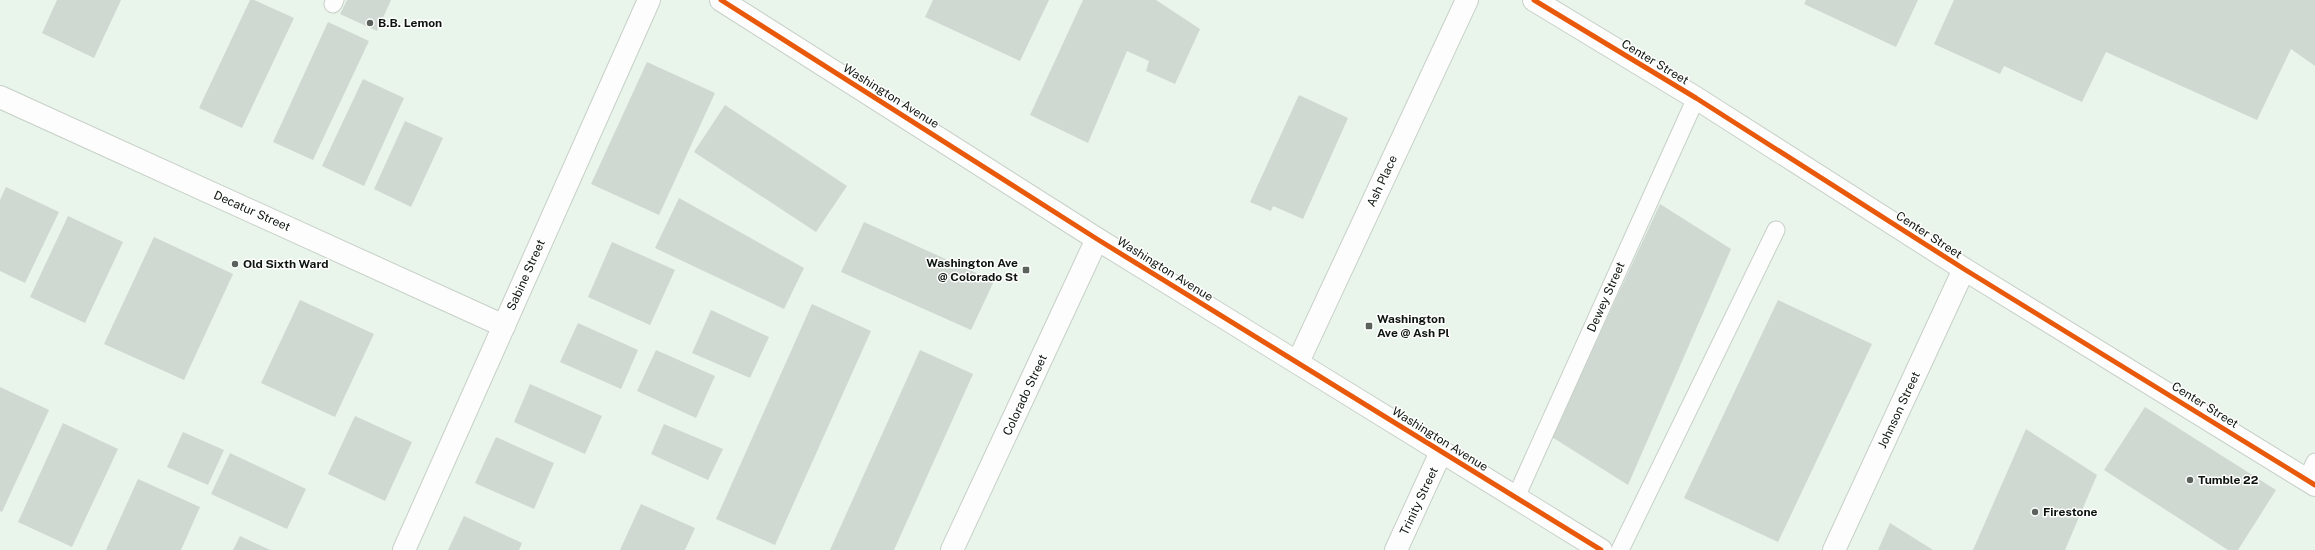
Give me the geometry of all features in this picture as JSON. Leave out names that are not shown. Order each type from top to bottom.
[{"type":"street","name":"Sabine Street","points":[[404,550],[649,0]]},
{"type":"street","name":"Washington Avenue","points":[[721,0],[1097,239],[1601,550]]},
{"type":"street","name":"Ash Place","points":[[1298,362],[1467,0]]},
{"type":"street","name":"Center Street","points":[[1534,0],[1696,98],[1964,269],[2312,475]]},
{"type":"street","name":"Decatur Street","points":[[0,97],[504,326]]},
{"type":"street","name":"Colorado Street","points":[[952,550],[1097,239]]},
{"type":"street","name":"Johnson Street","points":[[1834,550],[1964,269]]},
{"type":"street","name":"Trinity Street","points":[[1396,550],[1441,452]]},
{"type":"lane","name":"Dewey Street","points":[[1516,497],[1696,98]]},
{"type":"lane","points":[[1620,550],[1776,230]]},
{"type":"building","points":[[57,0],[121,0],[94,58],[42,33]]},
{"type":"building","points":[[250,0],[254,0],[294,18],[242,128],[199,108]]},
{"type":"building","name":"B.B. Lemon","points":[[347,0],[391,0],[377,31],[340,14]]},
{"type":"building","points":[[933,0],[1049,0],[1020,61],[925,17]]},
{"type":"building","points":[[1083,0],[1156,0],[1200,29],[1175,84],[1146,71],[1149,61],[1127,51],[1088,143],[1030,115]]},
{"type":"building","points":[[1806,0],[1918,0],[1896,47],[1804,4]]},
{"type":"building","points":[[1954,0],[2315,0],[2315,66],[2291,49],[2257,120],[2106,52],[2082,102],[2004,66],[2000,74],[1934,44]]},
{"type":"building","points":[[328,22],[369,41],[313,160],[273,142]]},
{"type":"building","points":[[647,62],[715,93],[659,215],[591,184]]},
{"type":"building","points":[[363,79],[404,98],[364,186],[322,166]]},
{"type":"building","points":[[1299,95],[1348,118],[1303,219],[1273,206],[1271,211],[1250,202]]},
{"type":"building","points":[[725,105],[847,186],[816,232],[694,152]]},
{"type":"building","points":[[405,121],[443,138],[411,207],[374,189]]},
{"type":"building","points":[[6,187],[59,212],[25,283],[0,271],[0,200]]},
{"type":"building","points":[[679,198],[804,268],[784,309],[655,248]]},
{"type":"building","points":[[1660,204],[1731,249],[1628,485],[1552,437]]},
{"type":"building","points":[[68,216],[123,242],[85,323],[30,297]]},
{"type":"building","points":[[864,222],[994,281],[971,330],[841,272]]},
{"type":"building","points":[[154,237],[233,274],[184,380],[104,344]]},
{"type":"building","points":[[612,242],[675,270],[650,325],[588,297]]},
{"type":"building","points":[[300,300],[374,334],[335,417],[261,383]]},
{"type":"building","points":[[1778,300],[1872,344],[1778,542],[1684,498]]},
{"type":"building","points":[[812,304],[871,331],[775,545],[716,519]]},
{"type":"building","points":[[711,310],[769,337],[750,378],[692,353]]},
{"type":"building","points":[[578,323],[638,350],[621,389],[560,362]]},
{"type":"building","points":[[656,350],[715,376],[696,418],[637,391]]},
{"type":"building","points":[[920,350],[973,374],[894,550],[830,550]]},
{"type":"building","points":[[530,384],[602,416],[585,454],[514,422]]},
{"type":"building","points":[[0,387],[49,410],[2,512],[0,511]]},
{"type":"building","name":"Tumble 22","points":[[2145,407],[2276,490],[2238,550],[2228,550],[2104,470]]},
{"type":"building","points":[[355,416],[412,442],[385,501],[328,474]]},
{"type":"building","points":[[63,423],[118,449],[72,547],[18,522]]},
{"type":"building","points":[[664,424],[723,449],[708,480],[651,454]]},
{"type":"building","name":"Firestone","points":[[2026,429],[2097,475],[2065,550],[1973,550]]},
{"type":"building","points":[[183,432],[224,450],[208,485],[167,467]]},
{"type":"building","points":[[496,437],[554,463],[534,509],[475,483]]},
{"type":"building","points":[[230,453],[306,489],[287,529],[211,494]]},
{"type":"building","points":[[138,479],[200,507],[181,550],[106,550]]},
{"type":"building","points":[[641,504],[695,528],[685,550],[620,550]]},
{"type":"building","points":[[464,516],[522,543],[519,550],[448,550]]},
{"type":"building","points":[[1890,523],[1933,550],[1878,550]]},
{"type":"building","points":[[240,536],[270,550],[233,550]]},
{"type":"cycle path","points":[[721,0],[1097,239],[1601,550]]},
{"type":"cycle path","points":[[1534,0],[1696,98],[1964,269],[2315,485]]},
{"type":"place","name":"B.B. Lemon","points":[[370,23]]},
{"type":"place","name":"Old Sixth Ward","points":[[235,264]]},
{"type":"place","name":"Washington Ave @ Colorado St","points":[[1026,270]]},
{"type":"place","name":"Washington Ave @ Ash Pl","points":[[1369,326]]},
{"type":"place","name":"Tumble 22","points":[[2190,480]]},
{"type":"place","name":"Firestone","points":[[2035,512]]}]
